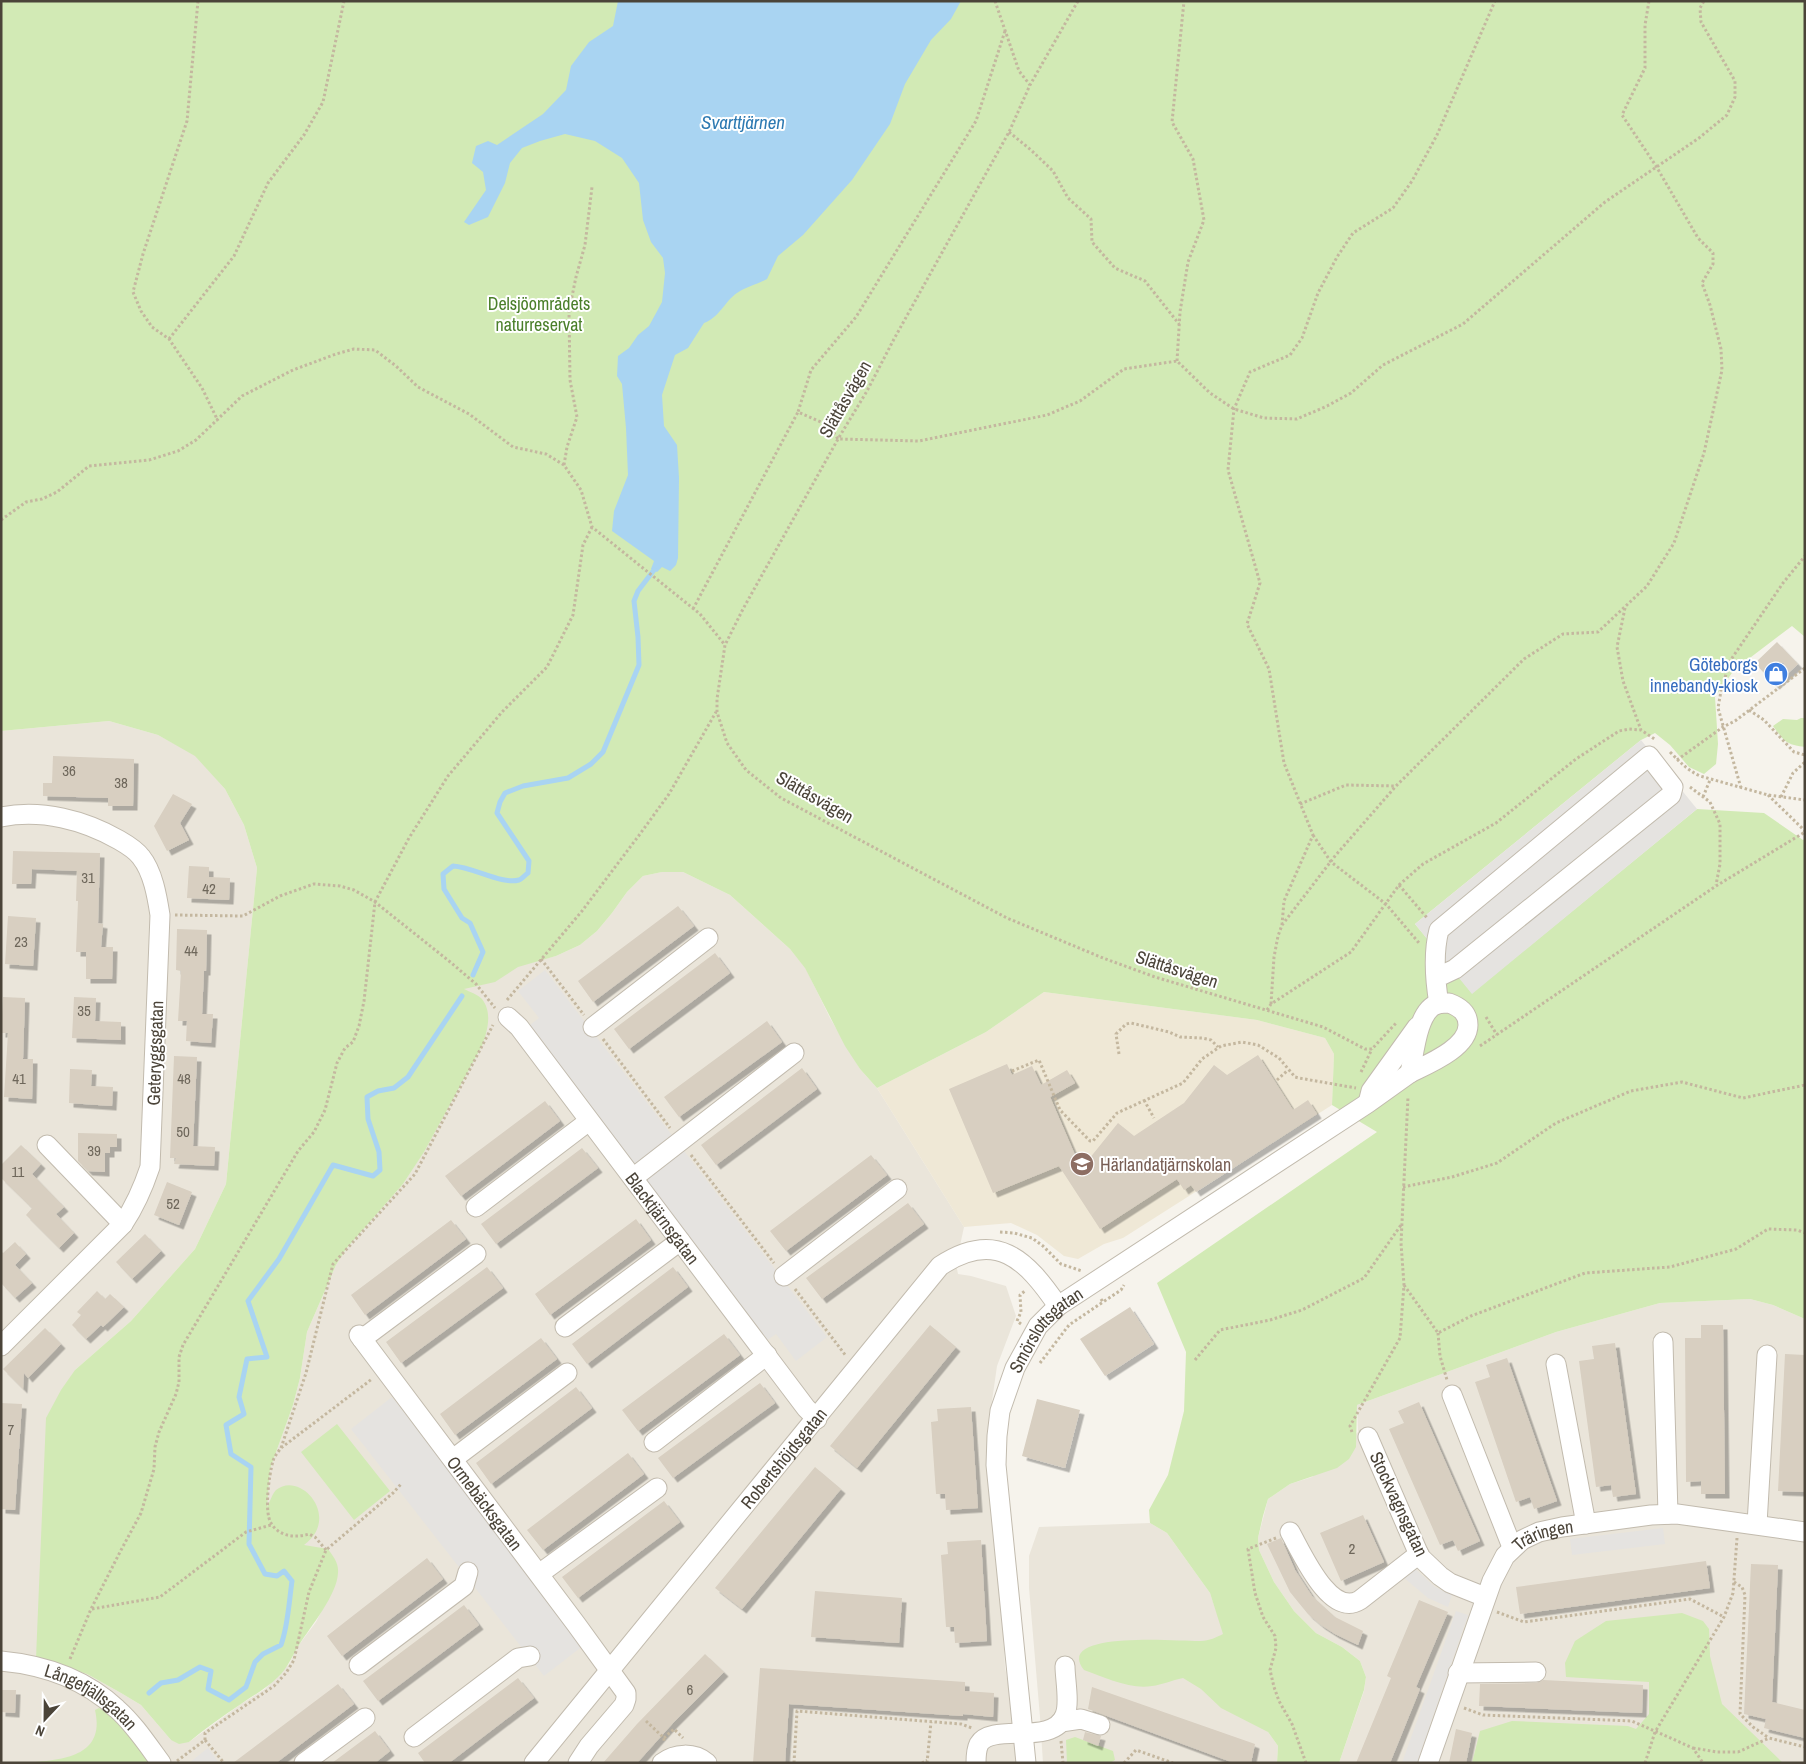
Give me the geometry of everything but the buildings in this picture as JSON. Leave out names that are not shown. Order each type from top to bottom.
[{"type":"street","points":[[1370,1097],[1420,1022],[1431,1008],[1439,1004],[1436,978],[1436,942],[1439,930],[1649,756],[1673,787],[1671,795],[1455,969],[1436,978]]},
{"type":"street","name":"Geteryggsgatan","points":[[1,817],[41,815],[68,818],[91,826],[125,844],[140,856],[148,870],[156,894],[160,915],[150,1167],[136,1202],[123,1224],[1,1346]]},
{"type":"street","points":[[593,1026],[708,938]]},
{"type":"street","name":"Smörslottsgatan","points":[[1026,1763],[996,1465],[1000,1411],[1015,1368],[1038,1326],[1058,1306],[1370,1097],[1455,1047],[1466,1034],[1468,1020],[1460,1007],[1450,1003],[1439,1004]]},
{"type":"street","name":"Blacktjärnsgatan","points":[[501,1014],[519,1027],[806,1408],[817,1419]]},
{"type":"street","points":[[1410,1073],[1420,1022]]},
{"type":"street","points":[[632,1178],[794,1052]]},
{"type":"street","points":[[476,1207],[589,1120]]},
{"type":"street","points":[[47,1145],[123,1224]]},
{"type":"street","points":[[784,1276],[897,1189]]},
{"type":"street","points":[[565,1327],[680,1240]]},
{"type":"street","name":"Robertshöjdsgatan","points":[[534,1763],[817,1419],[940,1266],[965,1252],[980,1250],[1006,1253],[1019,1260],[1030,1270],[1058,1306]]},
{"type":"street","name":"Ormebäcksgatan","points":[[476,1254],[361,1337],[626,1692],[624,1705],[578,1763]]},
{"type":"street","points":[[1663,1342],[1668,1514]]},
{"type":"street","points":[[654,1442],[767,1355]]},
{"type":"street","points":[[1757,1524],[1768,1355]]},
{"type":"street","points":[[1556,1364],[1586,1524]]},
{"type":"street","points":[[453,1459],[567,1372]]},
{"type":"street","points":[[1452,1395],[1512,1548]]},
{"type":"street","name":"Stockvagnsgatan","points":[[1360,1436],[1419,1554],[1428,1566],[1445,1580],[1483,1602]]},
{"type":"street","points":[[539,1574],[657,1488]]},
{"type":"street","name":"Träringen","points":[[1428,1763],[1483,1602],[1498,1567],[1512,1548],[1522,1540],[1540,1532],[1562,1527],[1668,1514],[1757,1524],[1805,1532]]},
{"type":"street","points":[[1290,1532],[1312,1573],[1322,1586],[1333,1597],[1347,1603],[1355,1603],[1360,1600],[1419,1554]]},
{"type":"street","points":[[359,1665],[464,1586],[468,1572]]},
{"type":"street","points":[[414,1737],[518,1658],[530,1656]]},
{"type":"street","name":"Långefjällsgatan","points":[[1,1661],[27,1664],[64,1674],[100,1695],[118,1709],[133,1725],[161,1763]]},
{"type":"street","points":[[976,1763],[978,1745],[983,1739],[991,1735],[1022,1734],[1057,1727],[1066,1715],[1065,1666]]},
{"type":"street","points":[[1458,1673],[1536,1672]]},
{"type":"street","points":[[304,1763],[365,1718]]},
{"type":"street","points":[[1061,1722],[1081,1719],[1100,1725]]},
{"type":"street","points":[[664,1761],[687,1755],[696,1756],[707,1763]]},
{"type":"path","points":[[198,1],[187,121],[143,254],[133,292],[141,311],[152,327],[169,339],[202,388],[218,421]]},
{"type":"path","points":[[169,339],[234,256],[268,183],[304,136],[323,102],[344,1]]},
{"type":"path","points":[[994,1],[1020,71],[1030,85]]},
{"type":"path","name":"Slättåsvägen","points":[[1078,1],[1030,85],[1009,132],[867,391],[743,609],[725,645],[717,699],[717,712],[727,743],[746,770],[781,798],[1007,918],[1102,958],[1155,977],[1322,1027],[1365,1048],[1372,1049],[1400,1018]]},
{"type":"path","points":[[1177,361],[1188,262],[1204,220],[1193,159],[1172,122],[1184,1]]},
{"type":"path","points":[[1421,946],[1386,904],[1331,862],[1313,835],[1300,804],[1284,763],[1269,669],[1246,624],[1260,583],[1228,470],[1234,409],[1250,372],[1290,355],[1302,338],[1318,294],[1337,257],[1353,233],[1393,208],[1412,180],[1437,135],[1495,1]]},
{"type":"path","points":[[1282,924],[1331,862],[1396,786],[1524,659],[1563,634],[1598,632],[1647,586],[1674,543],[1704,453],[1722,370],[1721,350],[1710,305],[1702,283],[1713,264],[1713,253],[1698,238],[1656,166],[1622,115],[1645,68],[1645,26],[1649,1]]},
{"type":"path","points":[[1177,361],[1210,393],[1234,409],[1264,418],[1297,419],[1352,393],[1383,365],[1463,324],[1605,202],[1699,138],[1727,115],[1735,97],[1735,81],[1701,22],[1700,8],[1704,1]]},
{"type":"path","points":[[693,609],[798,412],[811,370],[856,317],[976,121],[1005,32]]},
{"type":"path","points":[[1009,132],[1053,171],[1068,198],[1091,220],[1092,242],[1115,268],[1145,281],[1180,324]]},
{"type":"path","points":[[564,465],[567,447],[577,417],[570,380],[569,312],[585,245],[592,187]]},
{"type":"path","points":[[1,520],[26,502],[42,499],[57,492],[89,466],[149,460],[178,451],[196,440],[242,396],[293,370],[354,349],[375,350],[396,366],[418,387],[468,414],[513,447],[546,454],[564,465],[581,490],[592,527],[700,614],[725,645]]},
{"type":"path","points":[[798,412],[828,425],[838,439],[919,441],[1047,415],[1080,401],[1124,368],[1177,361]]},
{"type":"path","points":[[64,1674],[91,1609],[141,1513],[154,1469],[155,1447],[159,1432],[176,1394],[183,1345],[298,1152],[314,1132],[325,1110],[337,1063],[344,1048],[353,1042],[359,1026],[364,1001],[375,902],[409,838],[448,776],[502,712],[547,667],[573,615],[583,545],[592,527]]},
{"type":"path","points":[[1740,788],[1718,708],[1721,691],[1730,661],[1783,583],[1805,556]]},
{"type":"path","points":[[1626,606],[1617,647],[1623,681],[1641,730]]},
{"type":"path","points":[[1677,760],[1805,668]]},
{"type":"path","points":[[1749,710],[1764,720],[1794,752],[1805,755]]},
{"type":"path","points":[[326,1550],[315,1537],[309,1534],[297,1537],[285,1535],[271,1524],[268,1511],[273,1460],[280,1448],[306,1373],[333,1264],[415,1174],[501,1014],[541,959],[582,911],[669,794],[717,712]]},
{"type":"path","points":[[1781,797],[1793,773],[1805,762]]},
{"type":"path","points":[[1703,796],[1710,780]]},
{"type":"path","points":[[1300,804],[1346,785],[1396,786]]},
{"type":"path","points":[[1673,787],[1688,786],[1703,796],[1710,802],[1720,824],[1720,864],[1716,886]]},
{"type":"path","points":[[1768,795],[1805,831]]},
{"type":"path","points":[[1271,1004],[1274,957],[1282,924],[1284,901],[1313,835]]},
{"type":"path","points":[[160,915],[242,916],[280,896],[314,884],[340,886],[354,890],[375,902],[476,984],[501,1014]]},
{"type":"path","points":[[1399,885],[1439,930]]},
{"type":"path","points":[[541,959],[849,1360]]},
{"type":"path","points":[[1484,1013],[1497,1035]]},
{"type":"path","points":[[1119,1054],[1116,1034],[1126,1024],[1131,1022],[1180,1037],[1211,1040],[1218,1048]]},
{"type":"path","points":[[1012,1071],[1038,1060],[1060,1110],[1090,1141],[1093,1141],[1117,1113],[1183,1083],[1202,1059],[1218,1048],[1242,1042],[1258,1045],[1278,1058],[1295,1077],[1370,1097]]},
{"type":"path","points":[[1277,1080],[1288,1070]]},
{"type":"path","points":[[1403,1187],[1452,1177],[1497,1163],[1556,1123],[1631,1091],[1682,1082],[1743,1098],[1805,1085]]},
{"type":"path","points":[[1360,1436],[1350,1426],[1400,1338],[1404,1285],[1402,1225],[1408,1094]]},
{"type":"path","points":[[1144,1100],[1154,1118]]},
{"type":"path","points":[[1194,1360],[1220,1330],[1270,1320],[1302,1310],[1364,1278],[1402,1225]]},
{"type":"path","points":[[1438,1333],[1471,1316],[1585,1273],[1670,1267],[1736,1249],[1768,1229],[1798,1230],[1805,1233]]},
{"type":"path","points":[[1404,1285],[1438,1333],[1440,1356],[1452,1395]]},
{"type":"path","points":[[1037,1367],[1069,1325],[1103,1302]]},
{"type":"path","points":[[280,1448],[385,1370]]},
{"type":"path","points":[[224,1763],[205,1740],[205,1733],[274,1686],[286,1673],[294,1660],[309,1592],[326,1550],[393,1494],[402,1483]]},
{"type":"path","points":[[1645,1763],[1655,1732],[1724,1617],[1733,1593],[1738,1522]]},
{"type":"path","points":[[91,1609],[160,1597],[246,1532],[271,1524]]},
{"type":"path","points":[[1290,1532],[1248,1549],[1255,1593],[1263,1617],[1274,1636],[1276,1648],[1270,1670],[1274,1687],[1279,1701],[1292,1724],[1306,1763]]},
{"type":"path","points":[[1734,1581],[1742,1587],[1745,1595],[1740,1714],[1753,1727],[1769,1738],[1805,1747]]},
{"type":"path","points":[[1483,1602],[1524,1622],[1690,1599],[1724,1617]]},
{"type":"path","points":[[1448,1703],[1484,1715],[1632,1721],[1693,1748],[1717,1752],[1738,1752],[1769,1738]]},
{"type":"path","points":[[794,1763],[797,1711],[961,1724],[991,1735]]},
{"type":"path","points":[[646,1722],[664,1738]]},
{"type":"path","points":[[922,1763],[927,1761],[931,1722]]},
{"type":"path","points":[[664,1761],[664,1738],[674,1729],[683,1738]]},
{"type":"path","points":[[175,1763],[205,1740]]},
{"type":"path","points":[[1693,1748],[1703,1763]]},
{"type":"path","points":[[1124,1763],[1136,1750],[1173,1763]]},
{"type":"shaded area","points":[[109,721],[158,735],[195,755],[225,789],[244,825],[257,868],[226,1184],[195,1249],[131,1321],[75,1370],[36,1657],[87,1674],[141,1705],[171,1740],[189,1742],[265,1689],[289,1664],[298,1646],[316,1622],[324,1606],[303,1545],[265,1520],[270,1469],[293,1405],[300,1378],[307,1332],[336,1265],[346,1249],[403,1184],[424,1151],[482,1046],[463,989],[518,966],[556,956],[580,945],[597,931],[627,892],[643,876],[662,872],[683,872],[730,895],[790,949],[805,967],[830,1018],[860,1069],[877,1088],[964,1227],[956,1264],[958,1274],[1006,1286],[1016,1316],[997,1366],[987,1436],[1000,1579],[1005,1667],[1022,1763],[1,1763],[1,731]]},
{"type":"shaded area","points":[[1641,740],[1697,809],[1472,994],[1415,924]]},
{"type":"shaded area","points":[[545,970],[827,1337],[796,1361],[776,1334],[766,1341],[526,1028],[539,1018],[518,991]]},
{"type":"shaded area","name":"Härlandatjärnskolan","points":[[1044,992],[1257,1020],[1325,1038],[1334,1054],[1332,1105],[1123,1238],[1104,1244],[1078,1259],[1064,1256],[1037,1235],[1011,1223],[964,1227],[877,1088],[986,1032]]},
{"type":"shaded area","points":[[1750,1299],[1773,1305],[1805,1319],[1805,1763],[1339,1763],[1364,1691],[1366,1677],[1360,1661],[1342,1647],[1316,1633],[1294,1611],[1274,1582],[1259,1550],[1258,1538],[1268,1499],[1290,1484],[1312,1477],[1358,1432],[1357,1405],[1556,1332],[1660,1303]]},
{"type":"shaded area","points":[[392,1397],[584,1645],[544,1676],[351,1429]]},
{"type":"shaded area","points":[[1150,1523],[1167,1533],[1210,1593],[1232,1657],[1268,1732],[1278,1746],[1277,1763],[1043,1763],[1029,1588],[1029,1556],[1039,1527]]},
{"type":"shaded area","points":[[1663,1528],[1665,1544],[1572,1555],[1570,1539]]},
{"type":"shaded area","points":[[1414,1568],[1435,1587],[1452,1595],[1448,1607],[1428,1598],[1403,1577]]},
{"type":"shaded area","points":[[1456,1611],[1468,1615],[1417,1763],[1402,1763]]},
{"type":"shaded area","points":[[208,1748],[219,1763],[189,1763]]},
{"type":"green space","name":"Delsjöområdets naturreservat","points":[[1,1],[1805,1],[1805,637],[1792,626],[1734,670],[1715,697],[1718,744],[1716,764],[1704,774],[1689,767],[1670,745],[1655,733],[1641,740],[1415,924],[1472,993],[1697,809],[1764,813],[1803,840],[1805,839],[1805,1319],[1773,1305],[1750,1299],[1660,1303],[1556,1332],[1357,1405],[1356,1447],[1349,1459],[1337,1468],[1290,1484],[1268,1499],[1258,1538],[1259,1550],[1274,1582],[1294,1611],[1316,1633],[1342,1647],[1360,1661],[1366,1677],[1364,1690],[1339,1763],[1277,1763],[1278,1746],[1268,1732],[1221,1708],[1201,1689],[1183,1678],[1160,1685],[1144,1687],[1127,1685],[1084,1670],[1079,1657],[1087,1648],[1103,1643],[1124,1640],[1204,1641],[1223,1634],[1210,1593],[1167,1533],[1150,1523],[1149,1510],[1168,1475],[1184,1411],[1186,1352],[1157,1283],[1377,1132],[1332,1105],[1334,1054],[1325,1038],[1257,1020],[1044,992],[986,1032],[877,1088],[860,1069],[845,1046],[805,968],[790,949],[730,895],[683,872],[662,872],[643,876],[627,892],[597,931],[580,945],[556,956],[518,967],[495,982],[464,989],[482,999],[487,1010],[487,1029],[482,1046],[424,1152],[403,1184],[346,1249],[336,1265],[307,1332],[300,1378],[293,1405],[270,1469],[267,1507],[276,1490],[286,1485],[296,1486],[305,1491],[313,1500],[318,1510],[319,1522],[315,1534],[304,1545],[328,1549],[338,1566],[337,1582],[333,1591],[285,1670],[269,1685],[189,1742],[179,1744],[171,1740],[141,1705],[87,1674],[36,1658],[46,1418],[61,1390],[75,1370],[131,1321],[195,1249],[226,1184],[257,868],[244,825],[225,789],[195,756],[158,735],[109,721],[1,731]]},
{"type":"green space","points":[[1805,718],[1805,747],[1786,741],[1773,726],[1783,719],[1797,720]]},
{"type":"green space","points":[[337,1424],[390,1491],[354,1520],[301,1452]]},
{"type":"green space","points":[[1682,1613],[1703,1621],[1709,1629],[1710,1656],[1722,1704],[1783,1763],[1472,1763],[1480,1731],[1512,1721],[1628,1726],[1636,1729],[1649,1714],[1649,1682],[1566,1677],[1565,1663],[1575,1641],[1606,1621]]},
{"type":"green space","points":[[99,1708],[111,1713],[152,1763],[25,1763],[66,1758],[87,1747],[94,1738],[97,1726],[95,1710]]},
{"type":"green space","points":[[1075,1737],[1113,1751],[1115,1760],[1110,1763],[1067,1763],[1066,1740]]},
{"type":"water","name":"Svarttjärnen","points":[[618,1],[961,1],[951,19],[931,40],[905,84],[890,124],[852,180],[803,235],[778,256],[767,279],[733,296],[714,317],[704,323],[688,348],[675,355],[662,395],[664,426],[677,445],[679,478],[678,558],[676,565],[670,571],[662,567],[657,572],[651,569],[654,561],[612,531],[614,511],[628,475],[622,384],[617,376],[618,356],[629,348],[638,335],[649,326],[662,302],[665,273],[663,258],[651,242],[643,220],[639,183],[622,158],[595,141],[565,134],[522,148],[510,163],[505,183],[488,217],[469,225],[464,222],[486,190],[483,172],[472,163],[476,146],[488,141],[497,145],[543,114],[566,90],[571,66],[589,42],[613,26]]},
{"type":"waterway","points":[[473,975],[483,952],[470,923],[462,918],[444,889],[443,874],[453,866],[512,881],[520,879],[528,873],[529,861],[497,813],[500,802],[505,793],[523,786],[568,778],[591,764],[603,752],[639,665],[634,601],[638,591],[654,570]]},
{"type":"waterway","points":[[149,1693],[161,1683],[178,1680],[200,1667],[211,1671],[208,1689],[229,1700],[246,1687],[255,1662],[263,1654],[281,1645],[287,1622],[292,1581],[284,1571],[277,1576],[265,1574],[249,1544],[251,1467],[231,1454],[226,1425],[244,1414],[239,1397],[247,1359],[267,1357],[248,1301],[279,1259],[333,1165],[373,1176],[380,1170],[379,1152],[368,1119],[367,1097],[378,1091],[394,1088],[408,1077],[462,996]]},
{"type":"place","name":"Göteborgs innebandy-kiosk","points":[[1776,674]]},
{"type":"place","name":"Härlandatjärnskolan","points":[[1082,1164]]}]
